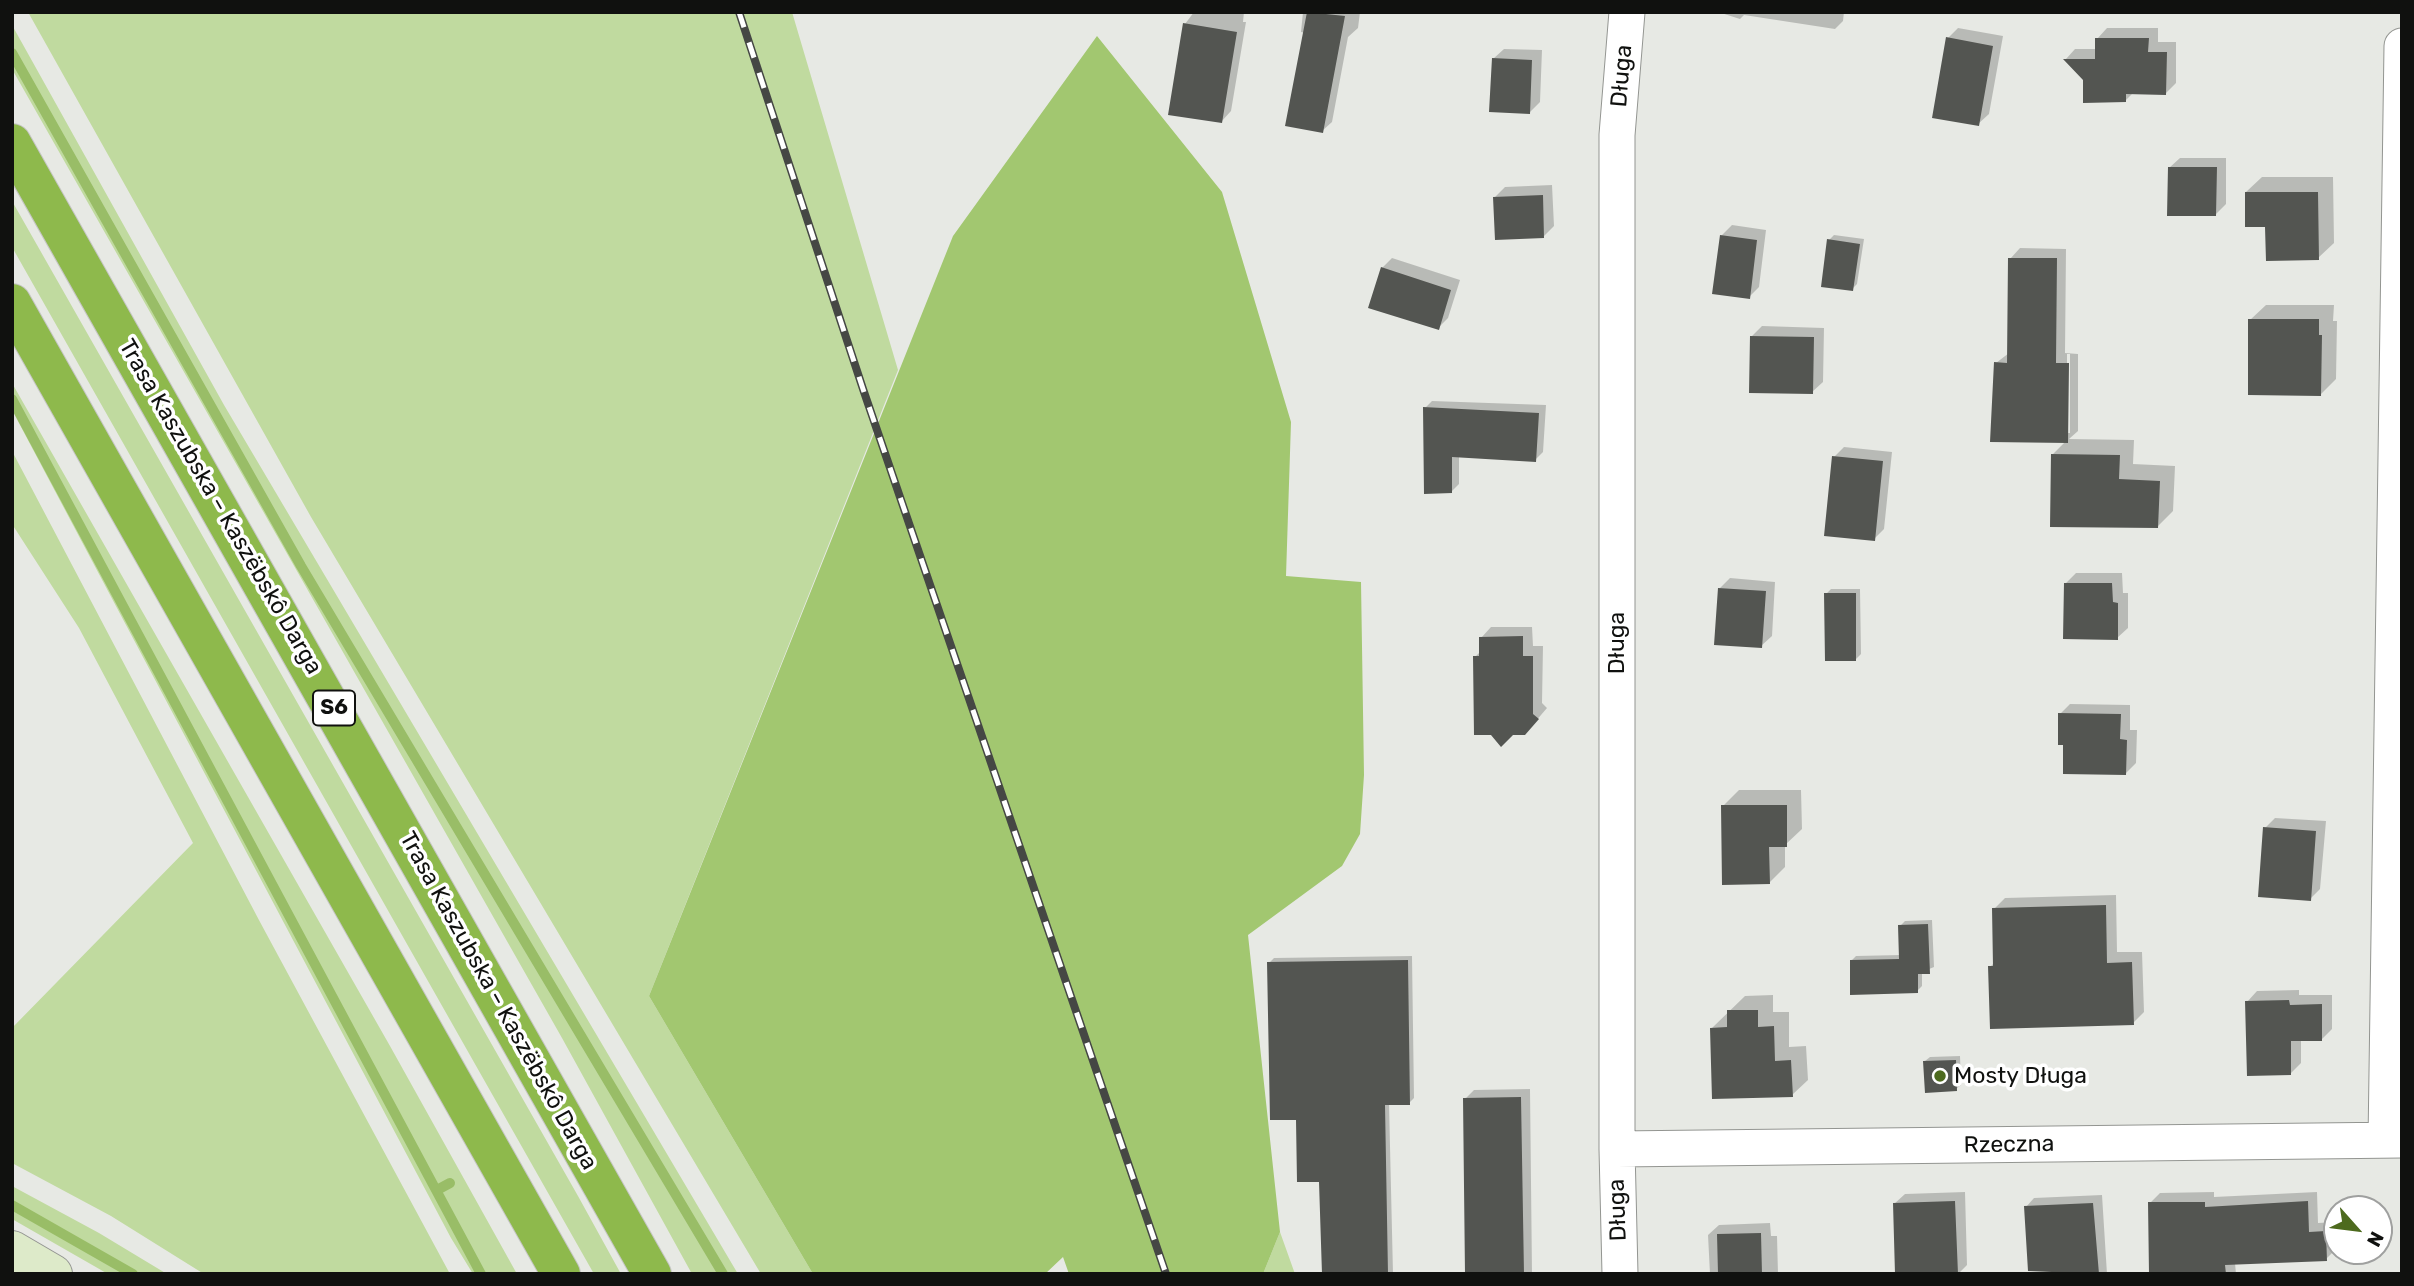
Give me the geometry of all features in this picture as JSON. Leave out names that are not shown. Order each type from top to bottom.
[{"type":"highway","name":"Trasa Kaszubska – Kaszëbskô Darga","points":[[12,144],[652,1274]]},
{"type":"highway","points":[[12,303],[562,1274]]},
{"type":"street","name":"Długa","points":[[1620,1274],[1617,1149],[1617,135],[1627,12]]},
{"type":"street","points":[[2394,1140],[2402,46]]},
{"type":"street","name":"Rzeczna","points":[[1617,1149],[2394,1140]]},
{"type":"street","points":[[12,1250],[53,1274]]},
{"type":"green space","points":[[28,12],[792,12],[898,370],[649,996],[813,1274],[761,1274],[311,517]]},
{"type":"green space","points":[[12,25],[224,405],[738,1274],[692,1274],[562,1038],[12,69]]},
{"type":"green space","points":[[1097,36],[1222,192],[1291,422],[1286,576],[1361,582],[1364,775],[1360,834],[1342,866],[1248,935],[1280,1232],[1263,1274],[1069,1274],[1063,1257],[1045,1274],[813,1274],[649,996],[953,236]]},
{"type":"green space","points":[[12,201],[621,1274],[594,1274],[12,247]]},
{"type":"green space","points":[[12,383],[517,1274],[473,1274],[451,1238],[12,410]]},
{"type":"green space","points":[[12,451],[260,922],[450,1274],[204,1274],[111,1216],[12,1163],[12,1028],[193,843],[79,628],[12,524]]},
{"type":"green space","points":[[12,1186],[167,1274],[108,1274],[12,1219]]},
{"type":"green space","points":[[1280,1232],[1295,1274],[1263,1274]]},
{"type":"building","points":[[1307,12],[1345,16],[1323,133],[1285,126]]},
{"type":"building","points":[[1183,23],[1237,32],[1222,123],[1168,115]]},
{"type":"building","points":[[1946,37],[1993,46],[1979,126],[1932,118]]},
{"type":"building","points":[[2095,38],[2149,38],[2148,52],[2167,52],[2166,95],[2126,94],[2126,102],[2083,103],[2083,80],[2063,59],[2095,59]]},
{"type":"building","points":[[1492,58],[1532,60],[1530,114],[1489,112]]},
{"type":"building","points":[[2168,167],[2217,167],[2216,216],[2167,216]]},
{"type":"building","points":[[2245,192],[2318,192],[2319,260],[2266,261],[2265,227],[2245,227]]},
{"type":"building","points":[[1543,195],[1544,238],[1495,240],[1493,197]]},
{"type":"building","points":[[1720,235],[1757,240],[1750,299],[1712,294]]},
{"type":"building","points":[[1827,239],[1860,244],[1853,291],[1821,287]]},
{"type":"building","points":[[2008,258],[2057,258],[2056,363],[2069,363],[2068,443],[1990,442],[1994,362],[2007,363]]},
{"type":"building","points":[[1381,267],[1451,290],[1439,330],[1368,308]]},
{"type":"building","points":[[2248,319],[2319,319],[2319,335],[2322,335],[2321,396],[2248,395]]},
{"type":"building","points":[[1750,336],[1814,337],[1813,394],[1749,393]]},
{"type":"building","points":[[1423,407],[1539,413],[1536,462],[1452,457],[1452,493],[1424,494]]},
{"type":"building","points":[[2051,454],[2120,455],[2119,479],[2160,481],[2158,528],[2050,527]]},
{"type":"building","points":[[1832,456],[1883,461],[1875,541],[1824,536]]},
{"type":"building","points":[[2064,583],[2112,583],[2113,602],[2118,603],[2118,640],[2063,639]]},
{"type":"building","points":[[1718,588],[1766,591],[1762,648],[1714,645]]},
{"type":"building","points":[[1824,593],[1856,593],[1856,661],[1825,661]]},
{"type":"building","points":[[1523,636],[1523,656],[1533,656],[1533,714],[1539,719],[1525,735],[1513,735],[1501,747],[1491,735],[1474,735],[1473,656],[1479,656],[1479,637]]},
{"type":"building","points":[[2058,713],[2121,714],[2120,739],[2127,740],[2126,775],[2063,774],[2063,745],[2058,745]]},
{"type":"building","points":[[1721,805],[1787,805],[1787,847],[1769,847],[1770,884],[1722,885]]},
{"type":"building","points":[[2263,827],[2316,831],[2311,901],[2258,897]]},
{"type":"building","points":[[2106,905],[2107,963],[2132,962],[2134,1025],[1990,1029],[1988,966],[1993,966],[1992,908]]},
{"type":"building","points":[[1928,924],[1930,974],[1918,974],[1918,993],[1850,995],[1850,960],[1899,959],[1898,925]]},
{"type":"building","points":[[1408,960],[1410,1105],[1385,1105],[1388,1274],[1322,1274],[1319,1182],[1297,1182],[1296,1120],[1270,1120],[1267,962]]},
{"type":"building","points":[[2289,1000],[2290,1005],[2322,1004],[2322,1041],[2291,1041],[2291,1075],[2247,1076],[2245,1001]]},
{"type":"building","points":[[1727,1010],[1758,1010],[1758,1027],[1774,1026],[1775,1061],[1791,1060],[1793,1097],[1712,1099],[1710,1028],[1727,1027]]},
{"type":"building","name":"Mosty Długa","points":[[1956,1060],[1957,1091],[1925,1093],[1923,1061]]},
{"type":"building","points":[[1521,1097],[1524,1274],[1465,1274],[1463,1098]]},
{"type":"building","points":[[1955,1201],[1958,1274],[1895,1274],[1893,1203]]},
{"type":"building","points":[[2308,1201],[2309,1232],[2323,1231],[2323,1261],[2225,1265],[2226,1274],[2149,1274],[2148,1202],[2205,1202],[2205,1207]]},
{"type":"building","points":[[2093,1203],[2099,1274],[2028,1271],[2024,1206]]},
{"type":"building","points":[[1761,1233],[1762,1274],[1718,1274],[1717,1234]]},
{"type":"waterway","points":[[12,53],[301,566],[723,1274]]},
{"type":"waterway","points":[[12,399],[481,1274]]},
{"type":"waterway","points":[[437,1190],[450,1183]]},
{"type":"waterway","points":[[12,1205],[133,1274]]},
{"type":"railway","points":[[739,12],[863,389],[1166,1274]]},
{"type":"place","name":"Mosty Długa","points":[[1940,1076]]}]
